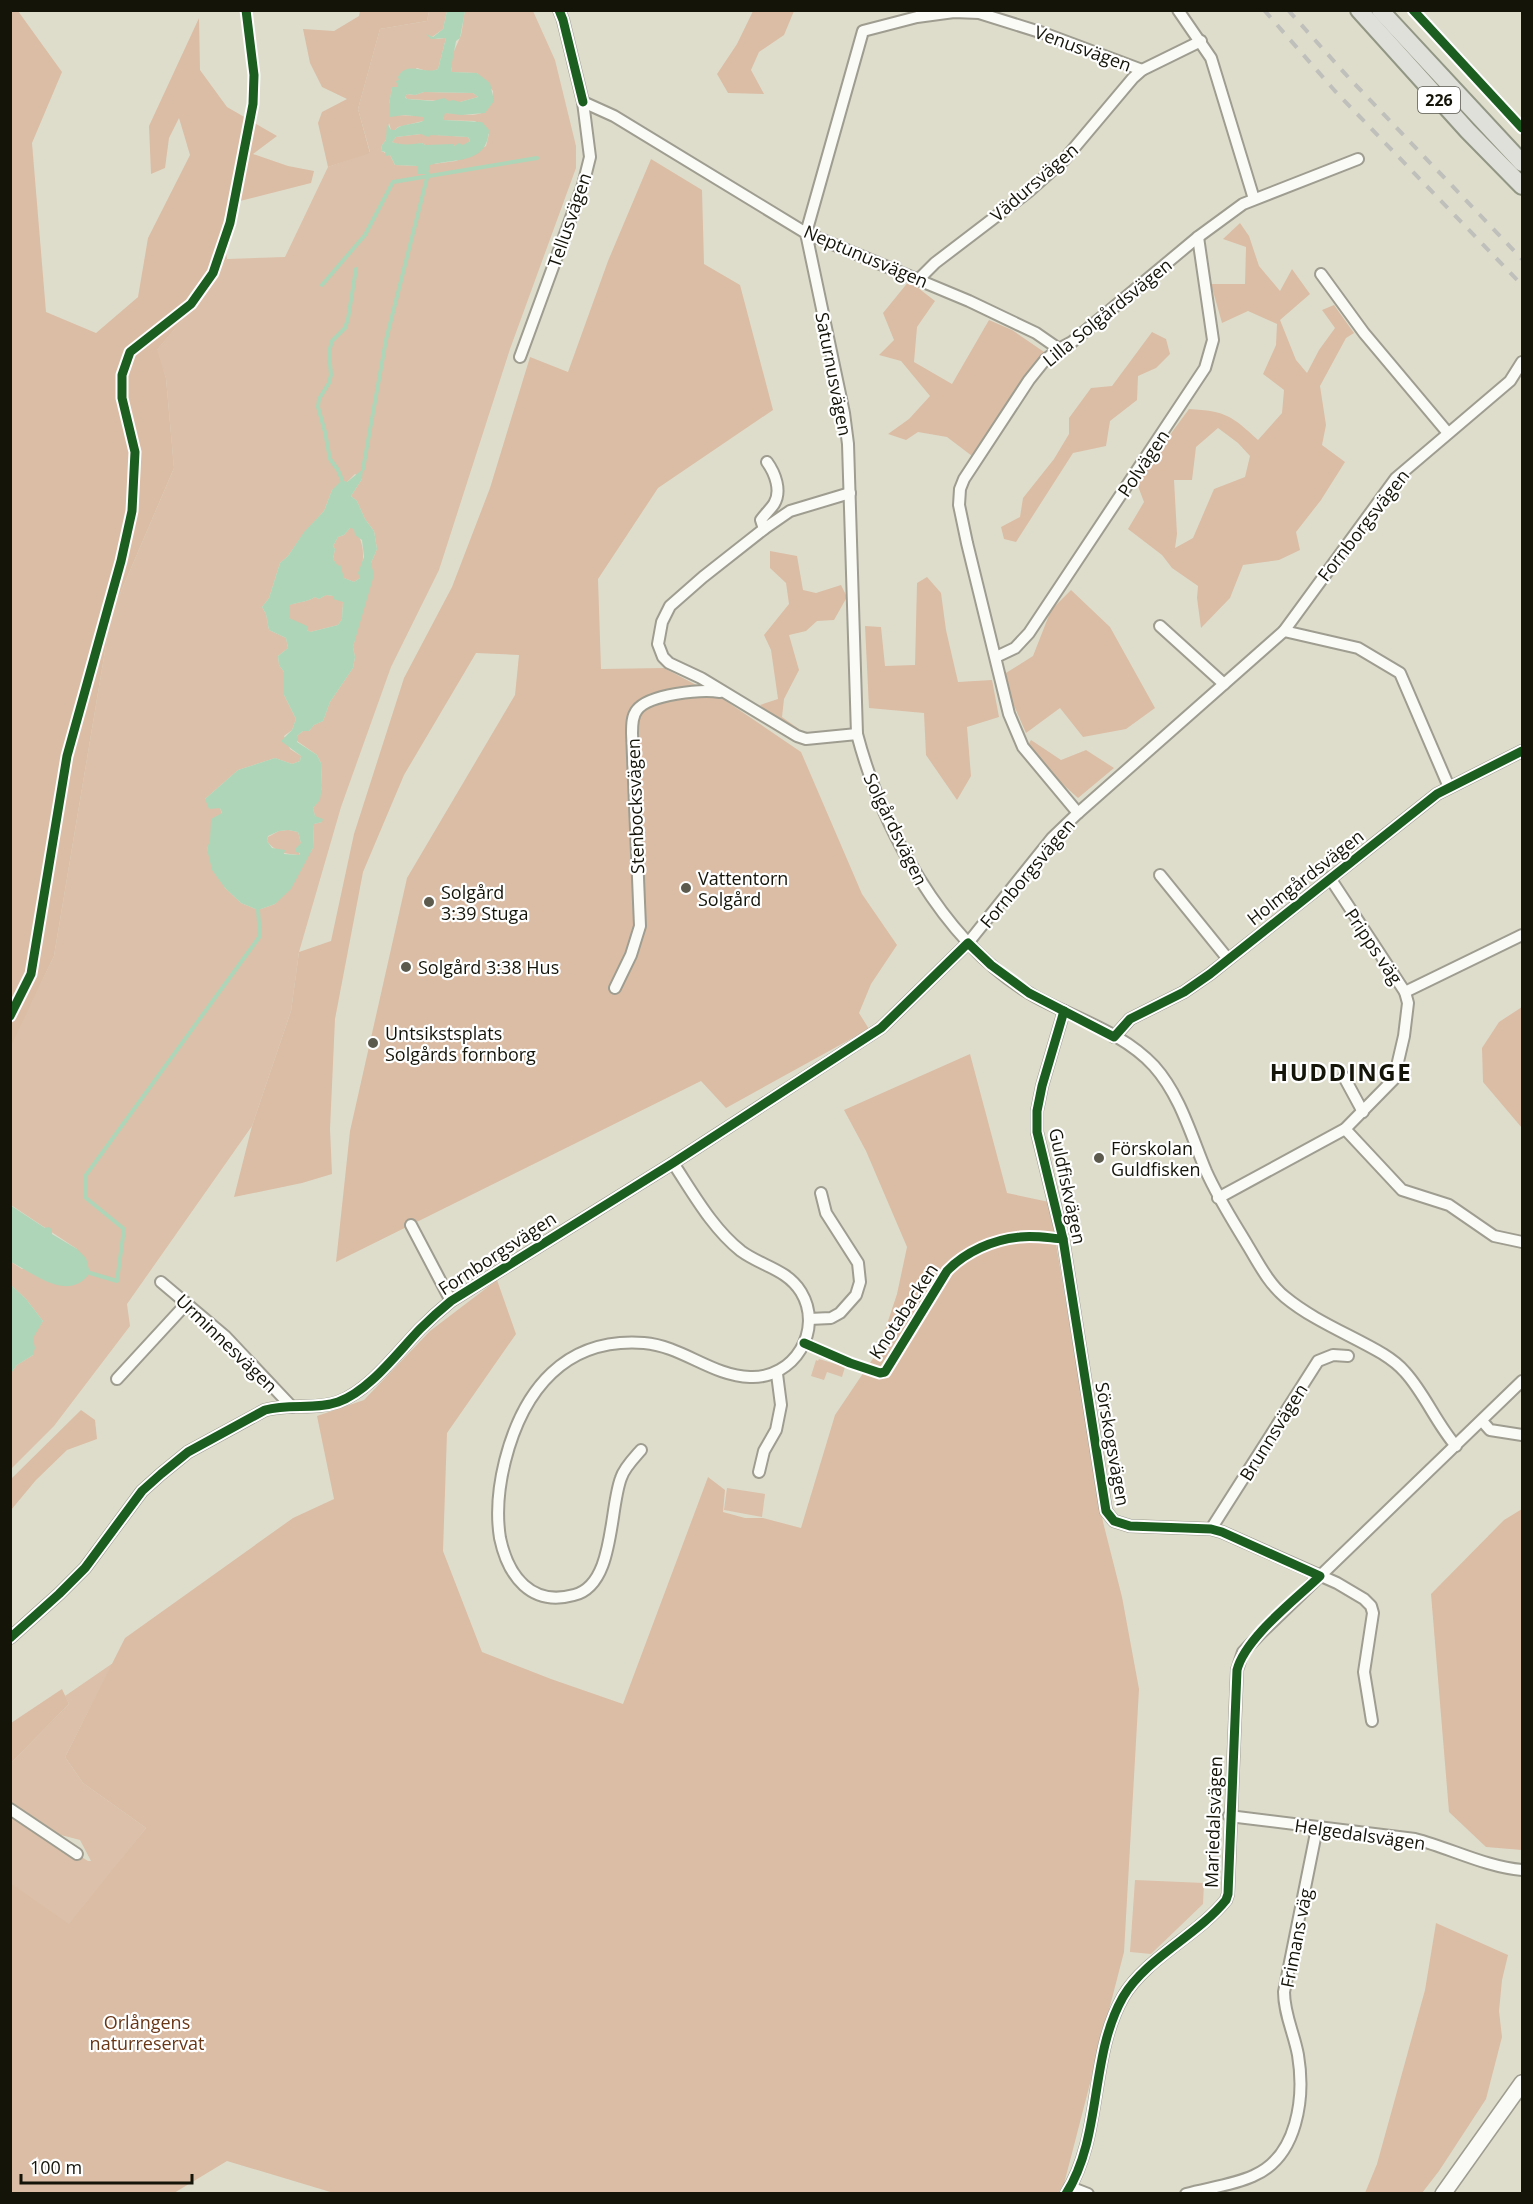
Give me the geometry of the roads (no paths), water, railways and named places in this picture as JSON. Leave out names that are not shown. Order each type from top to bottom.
[{"type":"main road","name":"226","points":[[1359,10],[1468,131],[1522,186]]},
{"type":"main road","name":"226","points":[[1380,10],[1522,163]]},
{"type":"main road","points":[[1443,2193],[1522,2083]]},
{"type":"street","name":"Tellusvägen","points":[[520,357],[587,172],[590,157],[584,102],[566,28],[559,10]]},
{"type":"street","points":[[1178,10],[1211,58],[1254,199]]},
{"type":"street","name":"Venusvägen","points":[[869,28],[918,14],[979,13],[1043,33],[1143,70]]},
{"type":"street","name":"Saturnusvägen","points":[[857,734],[848,444],[844,413],[806,233],[859,40],[863,31],[869,28]]},
{"type":"street","name":"Vädursvägen","points":[[919,279],[1028,192],[1064,160],[1133,78],[1143,70],[1201,41]]},
{"type":"street","name":"Neptunusvägen","points":[[584,102],[614,116],[806,233],[919,279],[1036,333],[1059,349]]},
{"type":"street","name":"Lilla Solgårdsvägen","points":[[1078,813],[1019,740],[1009,714],[967,543],[959,504],[960,489],[969,470],[1045,360],[1072,342],[1198,237],[1243,204],[1358,159]]},
{"type":"street","name":"Polvägen","points":[[996,657],[1016,648],[1029,633],[1206,368],[1213,340],[1198,237]]},
{"type":"street","points":[[1321,274],[1364,333],[1448,433]]},
{"type":"street","name":"Fornborgsvägen","points":[[10,1638],[85,1568],[142,1491],[188,1452],[265,1410],[276,1407],[324,1406],[350,1397],[366,1385],[423,1326],[451,1301],[673,1162],[880,1028],[968,943],[1052,838],[1284,631],[1396,478],[1510,381],[1522,362]]},
{"type":"street","points":[[764,529],[761,520],[773,504],[777,487],[767,462]]},
{"type":"street","name":"Stenbocksvägen","points":[[850,494],[790,511],[764,529],[670,606],[662,622],[658,644],[663,657],[669,663],[701,678],[797,736],[806,739],[857,734]]},
{"type":"street","points":[[1160,626],[1224,684]]},
{"type":"street","points":[[1284,631],[1358,648],[1400,673],[1449,787]]},
{"type":"street","name":"Stenbocksvägen","points":[[615,988],[631,955],[640,926],[632,733],[634,714],[638,708],[652,700],[707,690],[723,693]]},
{"type":"street","name":"Solgårdsvägen","points":[[857,734],[875,792],[919,879],[968,943],[991,965],[1029,993],[1142,1054],[1172,1090],[1218,1198],[1274,1286],[1295,1305],[1395,1362],[1409,1377],[1442,1430],[1456,1446]]},
{"type":"street","name":"Holmgårdsvägen","points":[[1114,1037],[1130,1019],[1184,992],[1449,787],[1522,751]]},
{"type":"street","points":[[1160,875],[1228,959]]},
{"type":"street","name":"Pripps väg","points":[[1218,1198],[1345,1129],[1394,1079],[1404,1036],[1408,1003],[1405,992],[1330,878]]},
{"type":"street","points":[[1405,992],[1522,935]]},
{"type":"street","name":"Guldfiskvägen","points":[[1064,1011],[1037,1111],[1037,1132],[1057,1210],[1067,1264]]},
{"type":"street","points":[[1344,1077],[1363,1112]]},
{"type":"street","points":[[1345,1129],[1402,1191],[1449,1205],[1494,1236],[1522,1242]]},
{"type":"street","points":[[641,1450],[621,1477],[606,1553],[601,1567],[586,1589],[577,1595],[555,1598],[543,1596],[521,1584],[512,1572],[502,1546],[499,1532],[499,1492],[509,1446],[523,1410],[544,1380],[556,1368],[580,1353],[592,1349],[633,1343],[661,1346],[730,1374],[758,1378],[777,1374],[800,1352],[807,1335],[809,1319],[802,1293],[786,1274],[742,1252],[713,1223],[673,1162]]},
{"type":"street","points":[[809,1319],[831,1318],[840,1313],[856,1295],[860,1282],[858,1263],[826,1213],[821,1192]]},
{"type":"street","points":[[411,1225],[451,1301]]},
{"type":"street","name":"Sörskogsvägen","points":[[1067,1264],[1106,1511],[1114,1521],[1130,1526],[1211,1529],[1222,1532],[1337,1583],[1364,1599],[1371,1606],[1373,1622],[1364,1672],[1372,1721]]},
{"type":"street","name":"Urminnesvägen","points":[[161,1282],[225,1336],[292,1407]]},
{"type":"street","points":[[117,1379],[187,1303]]},
{"type":"street","name":"Brunnsvägen","points":[[1211,1529],[1318,1361],[1333,1355],[1348,1356]]},
{"type":"street","points":[[759,1472],[764,1451],[776,1430],[781,1405],[777,1374]]},
{"type":"street","name":"Mariedalsvägen","points":[[1068,2190],[1079,2167],[1109,2030],[1123,1996],[1142,1975],[1226,1900],[1228,1894],[1229,1816],[1236,1670],[1239,1660],[1246,1648],[1261,1633],[1522,1381]]},
{"type":"street","points":[[1482,1420],[1490,1430],[1522,1435]]},
{"type":"street","points":[[10,1809],[77,1854]]},
{"type":"street","name":"Helgedalsvägen","points":[[1229,1816],[1414,1839],[1506,1869],[1522,1870]]},
{"type":"street","name":"Frimans väg","points":[[1186,2193],[1254,2176],[1271,2165],[1290,2139],[1297,2121],[1298,2058],[1285,2011],[1284,1992],[1317,1828]]},
{"type":"street","points":[[1068,2190],[1088,2193]]},
{"type":"waterway","points":[[322,285],[365,235],[393,182],[537,158]]},
{"type":"waterway","points":[[363,469],[386,340],[428,174]]},
{"type":"waterway","points":[[342,480],[330,459],[318,407],[319,399],[331,375],[329,352],[332,341],[345,328],[348,319],[356,269]]},
{"type":"waterway","points":[[90,1273],[117,1281],[124,1229],[86,1198],[86,1175],[260,936],[258,910]]},
{"type":"railway","points":[[1264,10],[1335,91],[1522,285]]},
{"type":"railway","points":[[1288,10],[1349,78],[1522,259]]},
{"type":"place","name":"Vattentorn Solgård","points":[[686,888]]},
{"type":"place","name":"Solgård 3:39 Stuga","points":[[429,902]]},
{"type":"place","name":"Solgård 3:38 Hus","points":[[406,967]]},
{"type":"place","name":"Untsikstsplats Solgårds fornborg","points":[[373,1043]]},
{"type":"place","name":"Förskolan Guldfisken","points":[[1099,1158]]},
{"type":"district","name":"HUDDINGE","points":[[1341,1071]]},
{"type":"park label","name":"Orlångens naturreservat","points":[[147,2032]]}]
